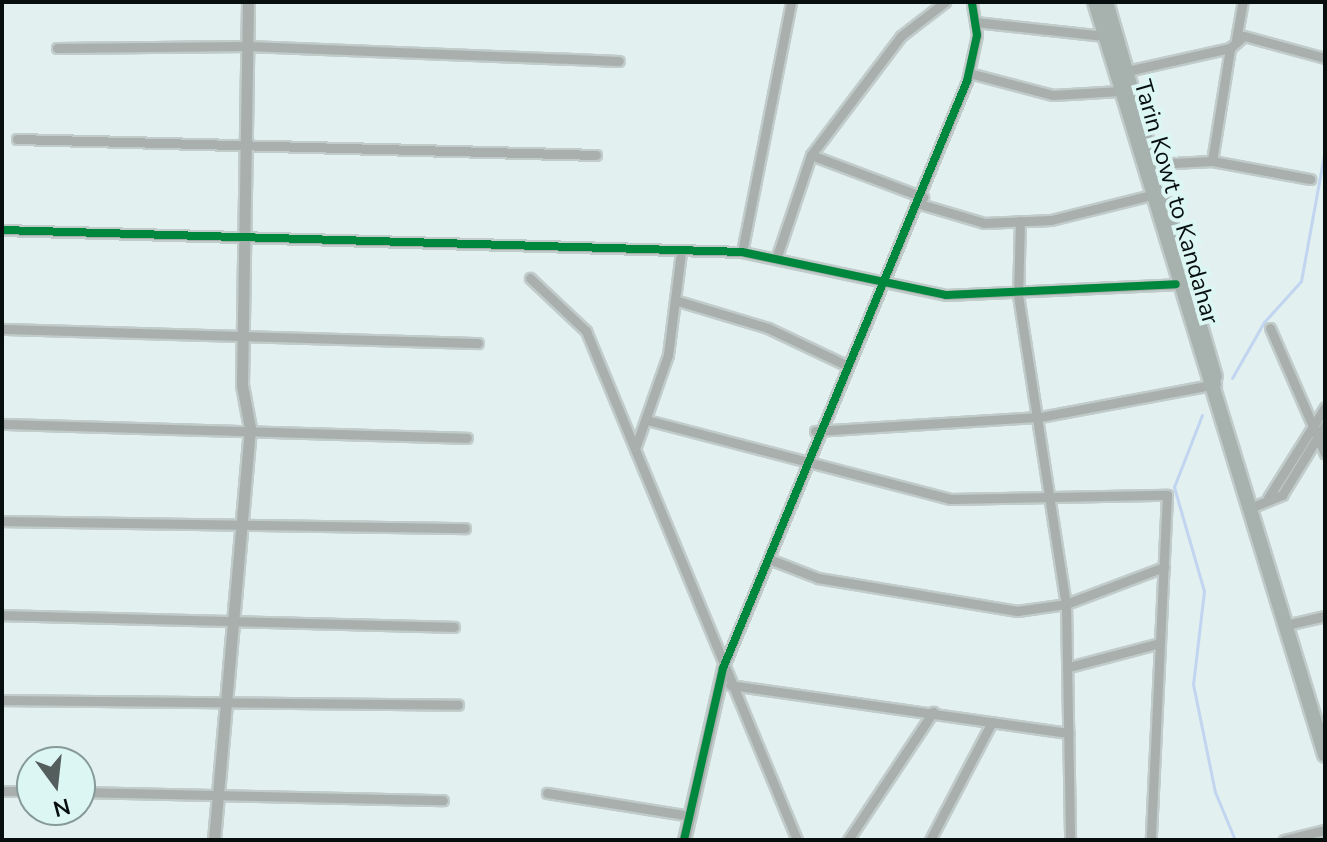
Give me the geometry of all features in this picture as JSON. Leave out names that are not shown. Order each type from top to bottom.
[{"type":"main road","name":"Tarin Kowt to Kandahar","points":[[1095,2],[1176,284],[1213,384]]},
{"type":"main road","name":"Tarin Kowt to Kandahar","points":[[1106,2],[1154,164],[1220,412],[1322,730],[1325,755]]},
{"type":"street","points":[[214,840],[250,428],[243,334],[248,2]]},
{"type":"street","points":[[742,252],[791,2]]},
{"type":"street","points":[[776,259],[811,155],[901,36],[945,2]]},
{"type":"street","points":[[684,840],[723,668],[808,460],[815,431],[922,200],[969,73],[975,22],[972,2]]},
{"type":"street","points":[[1212,161],[1243,2]]},
{"type":"street","points":[[975,22],[1104,36]]},
{"type":"street","points":[[1127,71],[1233,44],[1325,58]]},
{"type":"street","points":[[57,48],[248,46],[619,61]]},
{"type":"street","points":[[969,73],[1053,95],[1120,91]]},
{"type":"street","points":[[17,139],[596,155]]},
{"type":"street","points":[[811,155],[984,223],[1020,221],[1151,195]]},
{"type":"street","points":[[1154,164],[1212,161],[1310,179]]},
{"type":"street","points":[[1020,221],[1018,295],[1040,417],[1066,604],[1070,840]]},
{"type":"street","points":[[2,230],[742,252],[946,295],[1018,295],[1176,284]]},
{"type":"street","points":[[635,449],[647,420],[678,301],[681,252]]},
{"type":"street","points":[[530,278],[586,331],[730,685],[797,840]]},
{"type":"street","points":[[678,301],[768,328],[846,365]]},
{"type":"street","points":[[1270,328],[1320,428],[1325,454]]},
{"type":"street","points":[[2,329],[478,343]]},
{"type":"street","points":[[815,431],[1040,417],[1213,384]]},
{"type":"street","points":[[1250,508],[1268,498],[1320,428],[1325,407]]},
{"type":"street","points":[[647,420],[950,499],[1051,494],[1167,495],[1151,840]]},
{"type":"street","points":[[2,424],[250,428],[467,438]]},
{"type":"street","points":[[2,521],[465,528]]},
{"type":"street","points":[[769,559],[818,578],[1017,611],[1066,604],[1164,567]]},
{"type":"street","points":[[2,615],[454,627]]},
{"type":"street","points":[[1286,625],[1325,616]]},
{"type":"street","points":[[1069,667],[1160,643]]},
{"type":"street","points":[[730,685],[1069,733]]},
{"type":"street","points":[[2,700],[458,705]]},
{"type":"street","points":[[848,840],[933,712]]},
{"type":"street","points":[[930,840],[992,722]]},
{"type":"street","points":[[96,792],[443,800]]},
{"type":"street","points":[[547,793],[690,816]]},
{"type":"street","points":[[1284,840],[1325,830]]},
{"type":"waterway","points":[[1232,378],[1264,322],[1301,281],[1325,149]]},
{"type":"waterway","points":[[1202,415],[1174,487],[1204,591],[1193,684],[1215,792],[1235,840]]},
{"type":"cycle path","points":[[684,840],[723,668],[967,81],[977,35],[972,2]]},
{"type":"cycle path","points":[[2,230],[742,252],[946,295],[1176,284]]}]
